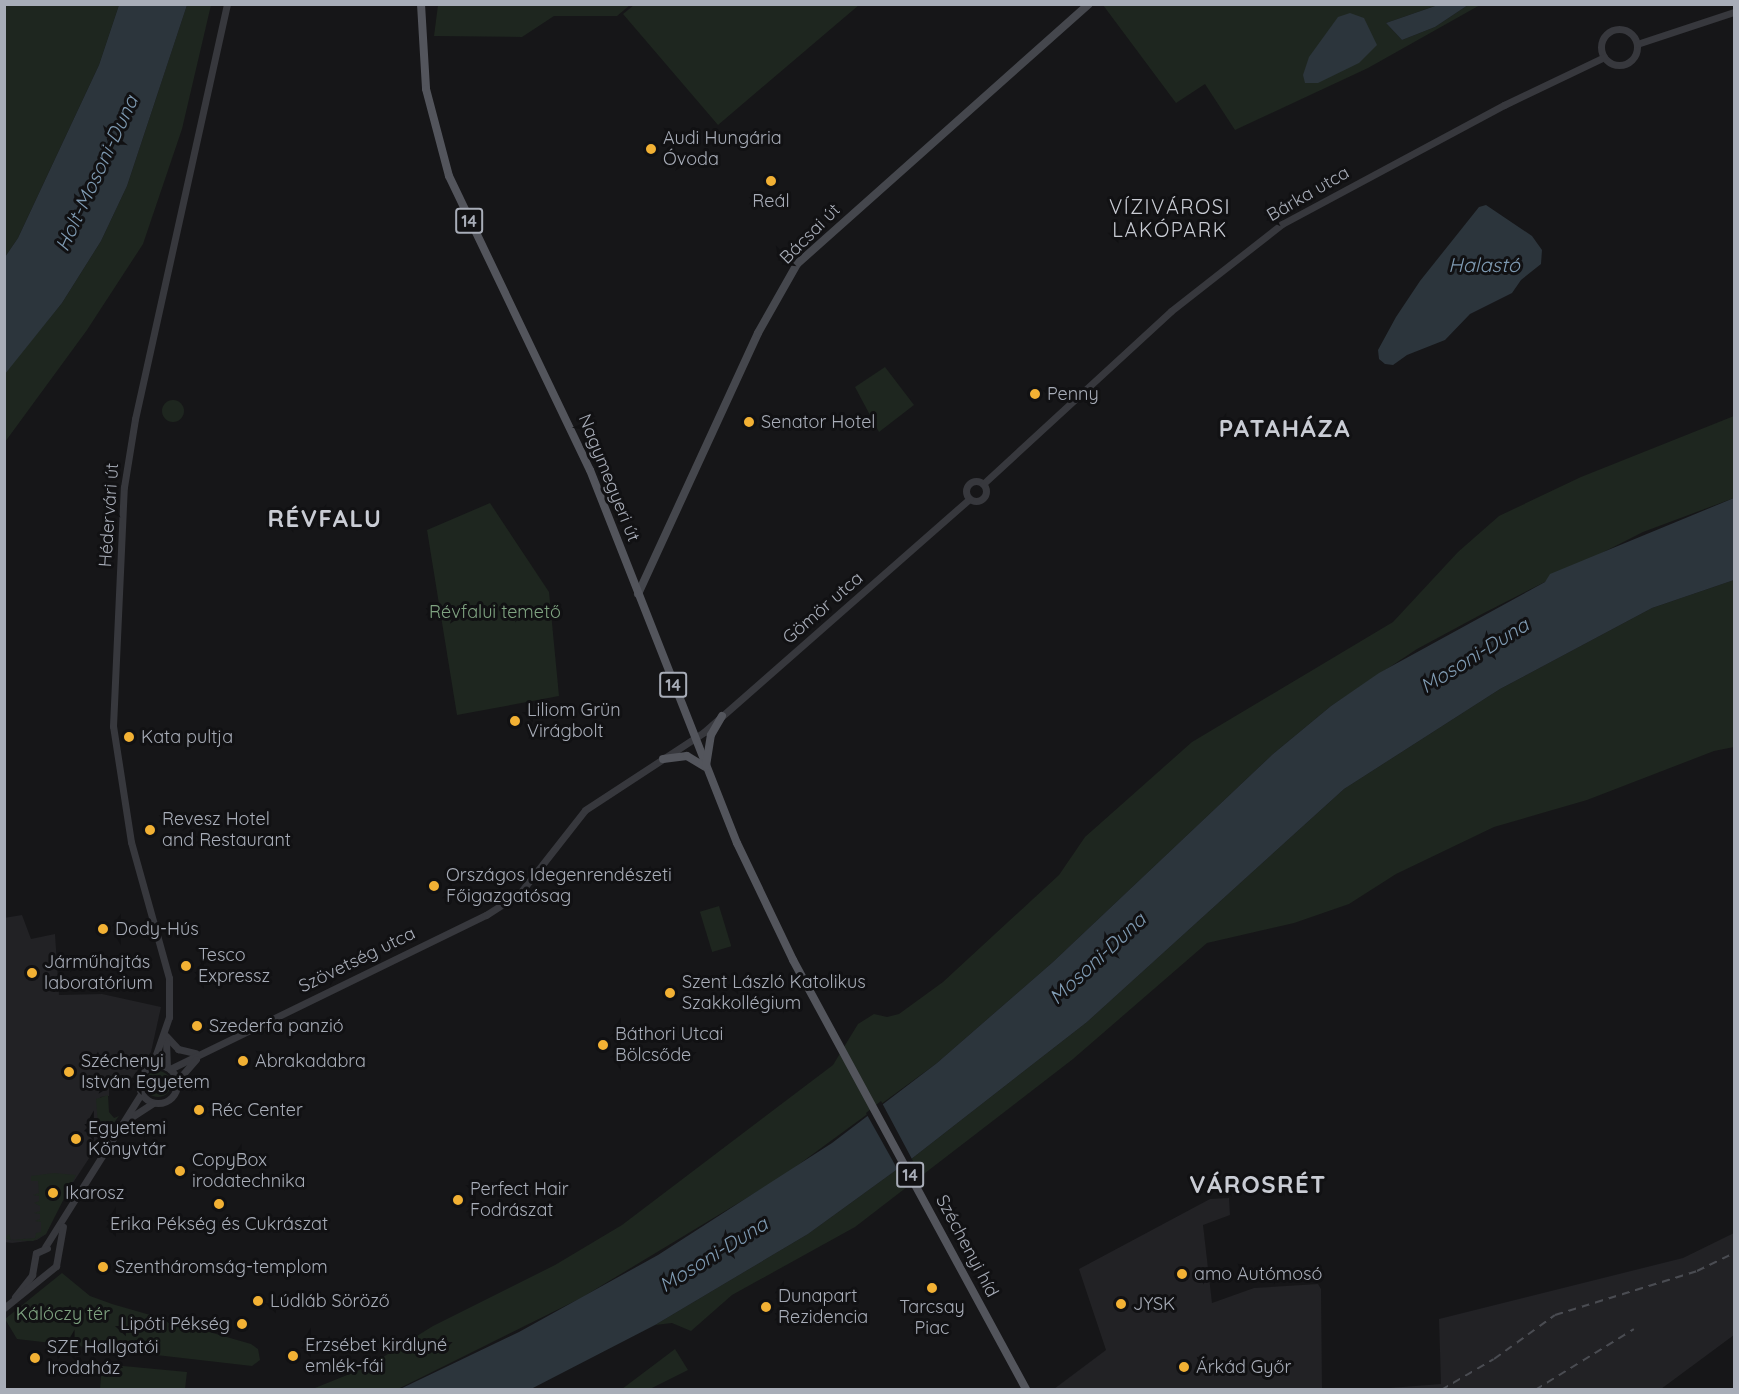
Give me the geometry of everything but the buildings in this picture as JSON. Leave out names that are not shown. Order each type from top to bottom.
[{"type":"main road","name":"Nagymegyeri út","points":[[421,4],[426,89],[443,159],[459,200],[564,413],[707,770],[793,960]]},
{"type":"main road","name":"Bácsai út","points":[[638,594],[758,333],[797,264],[1089,4]]},
{"type":"main road","points":[[707,770],[711,735],[722,716]]},
{"type":"main road","points":[[663,759],[691,757],[707,770]]},
{"type":"main road","name":"Széchenyi híd","points":[[793,960],[1026,1389]]},
{"type":"street","name":"Hédervári út","points":[[168,1068],[166,1033],[169,978],[131,842],[114,735],[123,499],[135,419],[227,4]]},
{"type":"street","points":[[1637,44],[1734,12]]},
{"type":"street","points":[[1614,30],[1631,34],[1637,44],[1636,55],[1628,63],[1612,64],[1604,57],[1602,41],[1614,30]]},
{"type":"street","name":"Bárka utca","points":[[983,484],[1171,311],[1282,224],[1504,105],[1604,57]]},
{"type":"street","points":[[969,483],[983,484],[986,493],[983,498],[969,499],[966,491],[969,483]]},
{"type":"street","name":"Gömör utca","points":[[520,893],[576,819],[600,799],[695,738],[969,499]]},
{"type":"street","name":"Szövetség utca","points":[[168,1068],[486,915],[520,893]]},
{"type":"street","name":"Hédervári út","points":[[152,1066],[166,1033]]},
{"type":"street","points":[[166,1033],[178,1049],[202,1052]]},
{"type":"street","name":"Szövetség utca","points":[[177,1081],[202,1052]]},
{"type":"street","points":[[7,1306],[32,1275],[36,1252],[45,1247],[128,1120],[141,1094],[141,1076],[152,1066],[168,1068],[177,1081],[172,1097],[153,1103],[128,1120]]},
{"type":"street","points":[[141,1094],[153,1103]]},
{"type":"street","points":[[7,1306],[57,1263],[66,1213]]},
{"type":"street","points":[[45,1247],[57,1254]]},
{"type":"street","points":[[35,1263],[43,1270],[50,1270]]},
{"type":"shaded area","name":"Széchenyi István Egyetem","points":[[22,915],[31,939],[55,934],[59,995],[102,994],[161,1007],[151,1052],[126,1086],[109,1089],[109,1096],[100,1097],[103,1137],[61,1201],[46,1234],[37,1240],[12,1243],[4,1242],[4,918]]},
{"type":"shaded area","points":[[1229,1198],[1230,1215],[1203,1225],[1212,1303],[1254,1288],[1318,1284],[1321,1289],[1322,1389],[1054,1389],[1106,1350],[1079,1269],[1210,1199]]},
{"type":"shaded area","points":[[1734,1233],[1734,1335],[1661,1389],[1376,1389],[1441,1384],[1439,1319],[1683,1258]]},
{"type":"green space","points":[[438,4],[630,5],[617,16],[554,16],[522,37],[434,36]]},
{"type":"green space","points":[[4,5],[119,5],[99,65],[18,238],[5,257]]},
{"type":"green space","points":[[187,5],[211,5],[182,129],[143,244],[87,330],[5,442],[4,374],[62,303],[101,241],[127,186]]},
{"type":"green space","points":[[634,5],[859,5],[718,125],[623,14]]},
{"type":"green space","points":[[1103,5],[1438,5],[1386,23],[1402,40],[1435,27],[1468,5],[1480,5],[1368,68],[1235,130],[1205,84],[1176,103]]},
{"type":"green space","points":[[885,367],[914,405],[879,432],[855,387]]},
{"type":"green space","points":[[173,400],[181,403],[184,411],[181,419],[173,422],[165,419],[162,411],[165,403]]},
{"type":"green space","points":[[1734,416],[1734,498],[1643,532],[1482,614],[1417,649],[1331,706],[1273,754],[1053,962],[937,1063],[783,1176],[581,1298],[398,1389],[310,1390],[367,1367],[433,1326],[555,1265],[622,1225],[833,1065],[858,1024],[874,1014],[887,1017],[899,1014],[943,982],[1059,875],[1085,837],[1192,742],[1393,622],[1458,552],[1499,516],[1581,477]]},
{"type":"green space","name":"Révfalui temető","points":[[490,503],[549,592],[559,696],[457,715],[427,530]]},
{"type":"green space","points":[[1734,580],[1734,747],[1714,751],[1587,800],[1494,827],[1396,874],[1349,904],[1294,923],[1207,943],[1073,1059],[855,1227],[732,1295],[691,1331],[672,1323],[655,1325],[808,1234],[910,1160],[1087,1022],[1344,789],[1500,689],[1652,608]]},
{"type":"green space","points":[[719,906],[731,946],[712,952],[700,912]]},
{"type":"green space","points":[[158,1071],[167,1075],[171,1084],[167,1093],[158,1097],[149,1093],[145,1084],[149,1075]]},
{"type":"green space","points":[[108,1095],[109,1112],[114,1118],[119,1116],[103,1137],[99,1137],[96,1099]]},
{"type":"green space","points":[[54,1173],[76,1175],[46,1234],[33,1241],[10,1240],[5,1238],[9,1234],[11,1240],[35,1238],[36,1233],[41,1232],[41,1222],[35,1221],[40,1219],[40,1214],[34,1213],[40,1211],[40,1206],[34,1203],[39,1201],[39,1196],[33,1195],[39,1193],[38,1181],[31,1181],[31,1176]]},
{"type":"green space","name":"Kálóczy tér","points":[[62,1273],[90,1296],[251,1344],[258,1349],[260,1360],[252,1366],[17,1339],[5,1319]]},
{"type":"green space","points":[[675,1349],[688,1370],[650,1389],[622,1389]]},
{"type":"green space","points":[[102,1364],[187,1372],[185,1389],[100,1389]]},
{"type":"water","name":"Holt-Mosoni-Duna","points":[[119,5],[187,5],[127,186],[101,241],[62,303],[5,374],[5,257],[18,238],[99,65]]},
{"type":"water","points":[[1438,5],[1468,5],[1435,27],[1402,40],[1386,23]]},
{"type":"water","points":[[1350,13],[1364,18],[1377,45],[1359,63],[1318,83],[1305,83],[1303,75],[1309,57],[1338,17]]},
{"type":"water","name":"Halastó","points":[[1486,205],[1532,236],[1542,250],[1541,264],[1521,280],[1512,293],[1470,314],[1445,340],[1407,355],[1393,365],[1385,364],[1379,359],[1378,350],[1396,317],[1420,281],[1479,207]]},
{"type":"water","name":"Mosoni-Duna","points":[[1734,498],[1734,580],[1652,608],[1500,689],[1344,789],[1087,1022],[910,1160],[808,1234],[655,1325],[531,1389],[398,1390],[519,1332],[658,1255],[832,1143],[937,1063],[1053,962],[1273,754],[1331,706],[1379,673],[1545,582],[1550,574]]},
{"type":"pier","points":[[881,1101],[913,1161],[899,1172],[866,1113]]},
{"type":"railway","points":[[1441,1390],[1494,1359],[1555,1315],[1697,1271],[1734,1253]]},
{"type":"railway","points":[[1535,1390],[1634,1329]]},
{"type":"place","name":"Audi Hungária Óvoda","points":[[651,149]]},
{"type":"place","name":"Reál","points":[[771,181]]},
{"type":"place","name":"Penny","points":[[1035,394]]},
{"type":"place","name":"Senator Hotel","points":[[749,422]]},
{"type":"place","name":"Liliom Grün Virágbolt","points":[[515,721]]},
{"type":"place","name":"Kata pultja","points":[[129,737]]},
{"type":"place","name":"Revesz Hotel and Restaurant","points":[[150,830]]},
{"type":"place","name":"Országos Idegenrendészeti Főigazgatósag","points":[[434,886]]},
{"type":"place","name":"Dody-Hús","points":[[103,929]]},
{"type":"place","name":"Tesco Expressz","points":[[186,966]]},
{"type":"place","name":"Járműhajtás laboratórium","points":[[32,973]]},
{"type":"place","name":"Szent László Katolikus Szakkollégium","points":[[670,993]]},
{"type":"place","name":"Szederfa panzió","points":[[197,1026]]},
{"type":"place","name":"Báthori Utcai Bölcsőde","points":[[603,1045]]},
{"type":"place","name":"Abrakadabra","points":[[243,1061]]},
{"type":"place","name":"Széchenyi István Egyetem","points":[[69,1072]]},
{"type":"place","name":"Réc Center","points":[[199,1110]]},
{"type":"place","name":"Egyetemi Könyvtár","points":[[76,1139]]},
{"type":"place","name":"CopyBox irodatechnika","points":[[180,1171]]},
{"type":"place","name":"Ikarosz","points":[[53,1193]]},
{"type":"place","name":"Perfect Hair Fodrászat","points":[[458,1200]]},
{"type":"place","name":"Erika Pékség és Cukrászat","points":[[219,1204]]},
{"type":"place","name":"Szentháromság-templom","points":[[103,1267]]},
{"type":"place","name":"amo Autómosó","points":[[1182,1274]]},
{"type":"place","name":"Tarcsay Piac","points":[[932,1288]]},
{"type":"place","name":"Lúdláb Söröző","points":[[258,1301]]},
{"type":"place","name":"JYSK","points":[[1121,1304]]},
{"type":"place","name":"Dunapart Rezidencia","points":[[766,1307]]},
{"type":"place","name":"Lipóti Pékség","points":[[242,1324]]},
{"type":"place","name":"Erzsébet királyné emlék-fái","points":[[293,1356]]},
{"type":"place","name":"SZE Hallgatói Irodaház","points":[[35,1358]]},
{"type":"place","name":"Árkád Győr","points":[[1184,1367]]},
{"type":"district","name":"VÍZIVÁROSI LAKÓPARK","points":[[1170,218]]},
{"type":"district","name":"PATAHÁZA","points":[[1285,429]]},
{"type":"district","name":"RÉVFALU","points":[[325,519]]},
{"type":"district","name":"VÁROSRÉT","points":[[1258,1185]]}]
